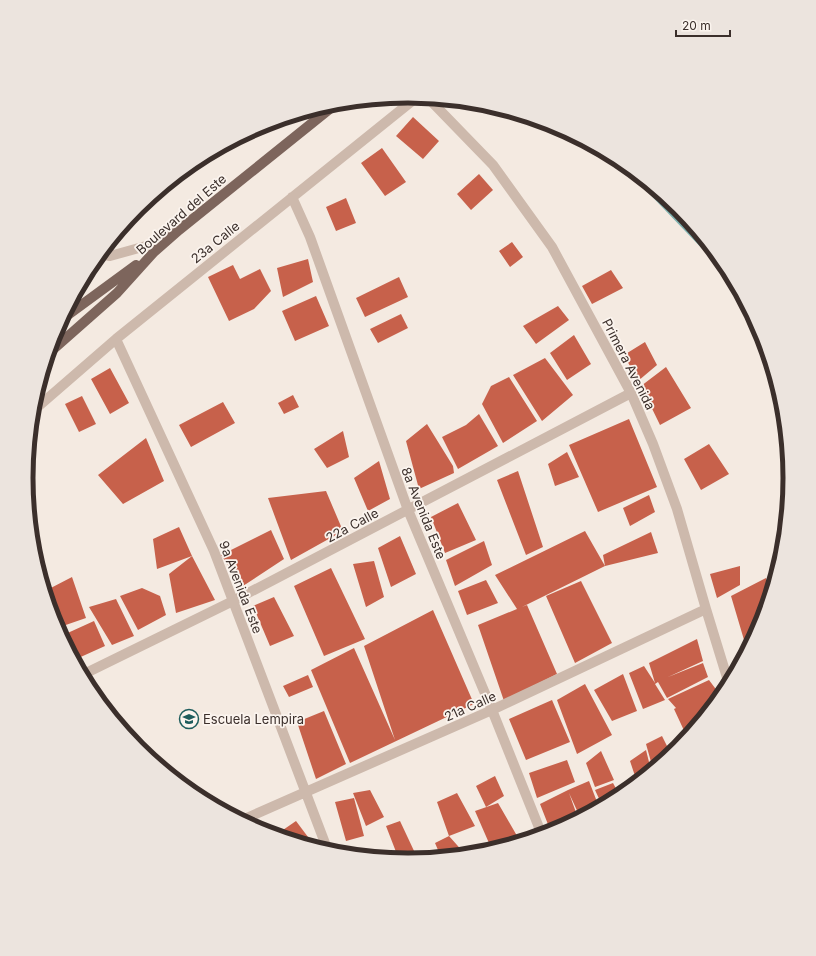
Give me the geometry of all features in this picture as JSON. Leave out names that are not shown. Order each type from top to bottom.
[{"type":"main road","name":"Boulevard del Este","points":[[58,346],[117,293],[154,252],[179,230],[325,112]]},
{"type":"main road","points":[[72,312],[154,252]]},
{"type":"street","name":"23a Calle","points":[[40,405],[116,339],[409,103]]},
{"type":"street","name":"Primera Avenida","points":[[434,104],[493,165],[552,247],[631,393],[653,444],[677,509],[727,676]]},
{"type":"street","name":"8a Avenida Este","points":[[292,197],[310,237],[408,510],[492,710],[540,829]]},
{"type":"street","points":[[106,255],[110,256],[146,246],[179,230]]},
{"type":"street","name":"9a Avenida Este","points":[[116,339],[214,551],[325,844]]},
{"type":"street","name":"22a Calle","points":[[88,673],[233,601],[631,393]]},
{"type":"street","name":"21a Calle","points":[[249,817],[492,710],[706,609]]},
{"type":"water","points":[[636,180],[673,213],[690,231],[713,260]]},
{"type":"building","points":[[413,117],[439,141],[423,159],[396,136]]},
{"type":"building","points":[[382,148],[406,182],[385,196],[361,163]]},
{"type":"building","points":[[479,174],[493,190],[471,210],[457,194]]},
{"type":"building","points":[[346,198],[356,223],[336,231],[326,207]]},
{"type":"building","points":[[512,242],[523,257],[510,267],[499,251]]},
{"type":"building","points":[[308,259],[313,282],[283,297],[277,268]]},
{"type":"building","points":[[233,265],[240,279],[260,269],[271,291],[254,309],[229,321],[208,277]]},
{"type":"building","points":[[611,270],[623,288],[592,304],[582,286]]},
{"type":"building","points":[[399,277],[408,297],[365,317],[356,298]]},
{"type":"building","points":[[316,296],[329,326],[295,341],[282,311]]},
{"type":"building","points":[[558,306],[569,320],[536,344],[523,326]]},
{"type":"building","points":[[401,314],[408,328],[378,343],[370,329]]},
{"type":"building","points":[[574,335],[591,364],[567,380],[550,353]]},
{"type":"building","points":[[645,342],[657,365],[638,381],[624,355]]},
{"type":"building","points":[[545,358],[573,395],[542,421],[513,375]]},
{"type":"building","points":[[666,367],[691,408],[660,425],[641,386]]},
{"type":"building","points":[[110,368],[129,403],[110,414],[91,379]]},
{"type":"building","points":[[509,377],[537,421],[503,443],[482,404],[491,386]]},
{"type":"building","points":[[293,395],[299,407],[284,414],[278,403]]},
{"type":"building","points":[[82,396],[96,424],[79,432],[65,404]]},
{"type":"building","points":[[223,402],[235,423],[191,447],[179,425]]},
{"type":"building","points":[[479,414],[498,446],[458,469],[442,437],[466,425]]},
{"type":"building","points":[[629,419],[657,487],[598,512],[569,445]]},
{"type":"building","points":[[427,424],[453,466],[454,473],[419,489],[406,441]]},
{"type":"building","points":[[343,431],[349,457],[327,468],[314,449]]},
{"type":"building","points":[[146,438],[164,481],[123,504],[98,475]]},
{"type":"building","points":[[709,444],[729,474],[701,490],[684,459]]},
{"type":"building","points":[[567,452],[579,477],[555,486],[548,464]]},
{"type":"building","points":[[379,461],[390,499],[368,511],[354,478]]},
{"type":"building","points":[[518,471],[543,547],[526,555],[497,480]]},
{"type":"building","points":[[326,491],[343,531],[291,560],[268,498]]},
{"type":"building","points":[[649,495],[655,512],[630,526],[623,508]]},
{"type":"building","points":[[458,503],[476,540],[445,553],[431,517]]},
{"type":"building","points":[[179,527],[192,556],[157,569],[153,539]]},
{"type":"building","points":[[271,530],[284,559],[243,586],[221,555]]},
{"type":"building","points":[[585,531],[605,566],[522,607],[527,605],[557,674],[504,701],[478,625],[517,609],[495,575]]},
{"type":"building","points":[[651,532],[658,553],[605,566],[603,555]]},
{"type":"building","points":[[400,536],[416,574],[391,587],[378,548]]},
{"type":"building","points":[[484,541],[492,565],[455,586],[446,560]]},
{"type":"building","points":[[192,556],[215,600],[176,613],[169,574]]},
{"type":"building","points":[[374,561],[384,597],[366,607],[353,564]]},
{"type":"building","points":[[740,566],[740,585],[717,598],[710,574]]},
{"type":"building","points":[[331,568],[365,639],[324,656],[294,586]]},
{"type":"building","points":[[72,577],[86,618],[64,626],[50,588]]},
{"type":"building","points":[[766,578],[768,583],[763,599],[745,642],[731,596]]},
{"type":"building","points":[[486,580],[498,603],[467,615],[458,591]]},
{"type":"building","points":[[581,581],[612,643],[575,663],[546,596]]},
{"type":"building","points":[[142,588],[160,596],[166,615],[138,630],[120,596]]},
{"type":"building","points":[[274,597],[294,636],[270,646],[253,606]]},
{"type":"building","points":[[116,599],[134,636],[112,645],[89,607]]},
{"type":"building","points":[[433,610],[474,704],[350,763],[311,670],[354,648],[395,740],[364,646]]},
{"type":"building","points":[[94,621],[105,646],[79,658],[67,633]]},
{"type":"building","points":[[697,639],[703,661],[668,677],[703,663],[708,677],[667,698],[658,682],[655,684],[665,700],[643,709],[629,673],[644,666],[655,683],[649,663]]},
{"type":"building","points":[[623,674],[637,711],[612,721],[594,690]]},
{"type":"building","points":[[308,675],[313,687],[289,697],[283,686]]},
{"type":"building","points":[[709,680],[717,690],[706,706],[684,731],[674,709],[676,708],[668,699]]},
{"type":"building","points":[[585,684],[612,735],[577,754],[557,700]]},
{"type":"building","points":[[552,700],[570,742],[526,760],[509,719]]},
{"type":"building","points":[[324,711],[346,764],[316,779],[297,722]]},
{"type":"building","points":[[662,736],[668,748],[651,763],[646,744]]},
{"type":"building","points":[[646,750],[650,765],[635,777],[630,761]]},
{"type":"building","points":[[601,751],[614,780],[595,787],[586,763]]},
{"type":"building","points":[[567,760],[575,782],[537,798],[529,773]]},
{"type":"building","points":[[495,776],[504,796],[486,807],[476,786]]},
{"type":"building","points":[[589,781],[597,802],[578,812],[569,793],[576,813],[548,825],[540,804]]},
{"type":"building","points":[[613,783],[617,790],[600,800],[595,790]]},
{"type":"building","points":[[370,790],[384,817],[366,826],[353,793]]},
{"type":"building","points":[[457,793],[475,826],[449,836],[437,802]]},
{"type":"building","points":[[354,798],[364,836],[346,841],[335,802]]},
{"type":"building","points":[[498,803],[517,836],[489,844],[475,811]]},
{"type":"building","points":[[296,821],[310,840],[287,833],[282,831]]},
{"type":"building","points":[[400,821],[415,853],[396,853],[386,826]]},
{"type":"building","points":[[449,836],[461,849],[439,852],[435,843]]},
{"type":"place","name":"Escuela Lempira","points":[[189,719]]}]
